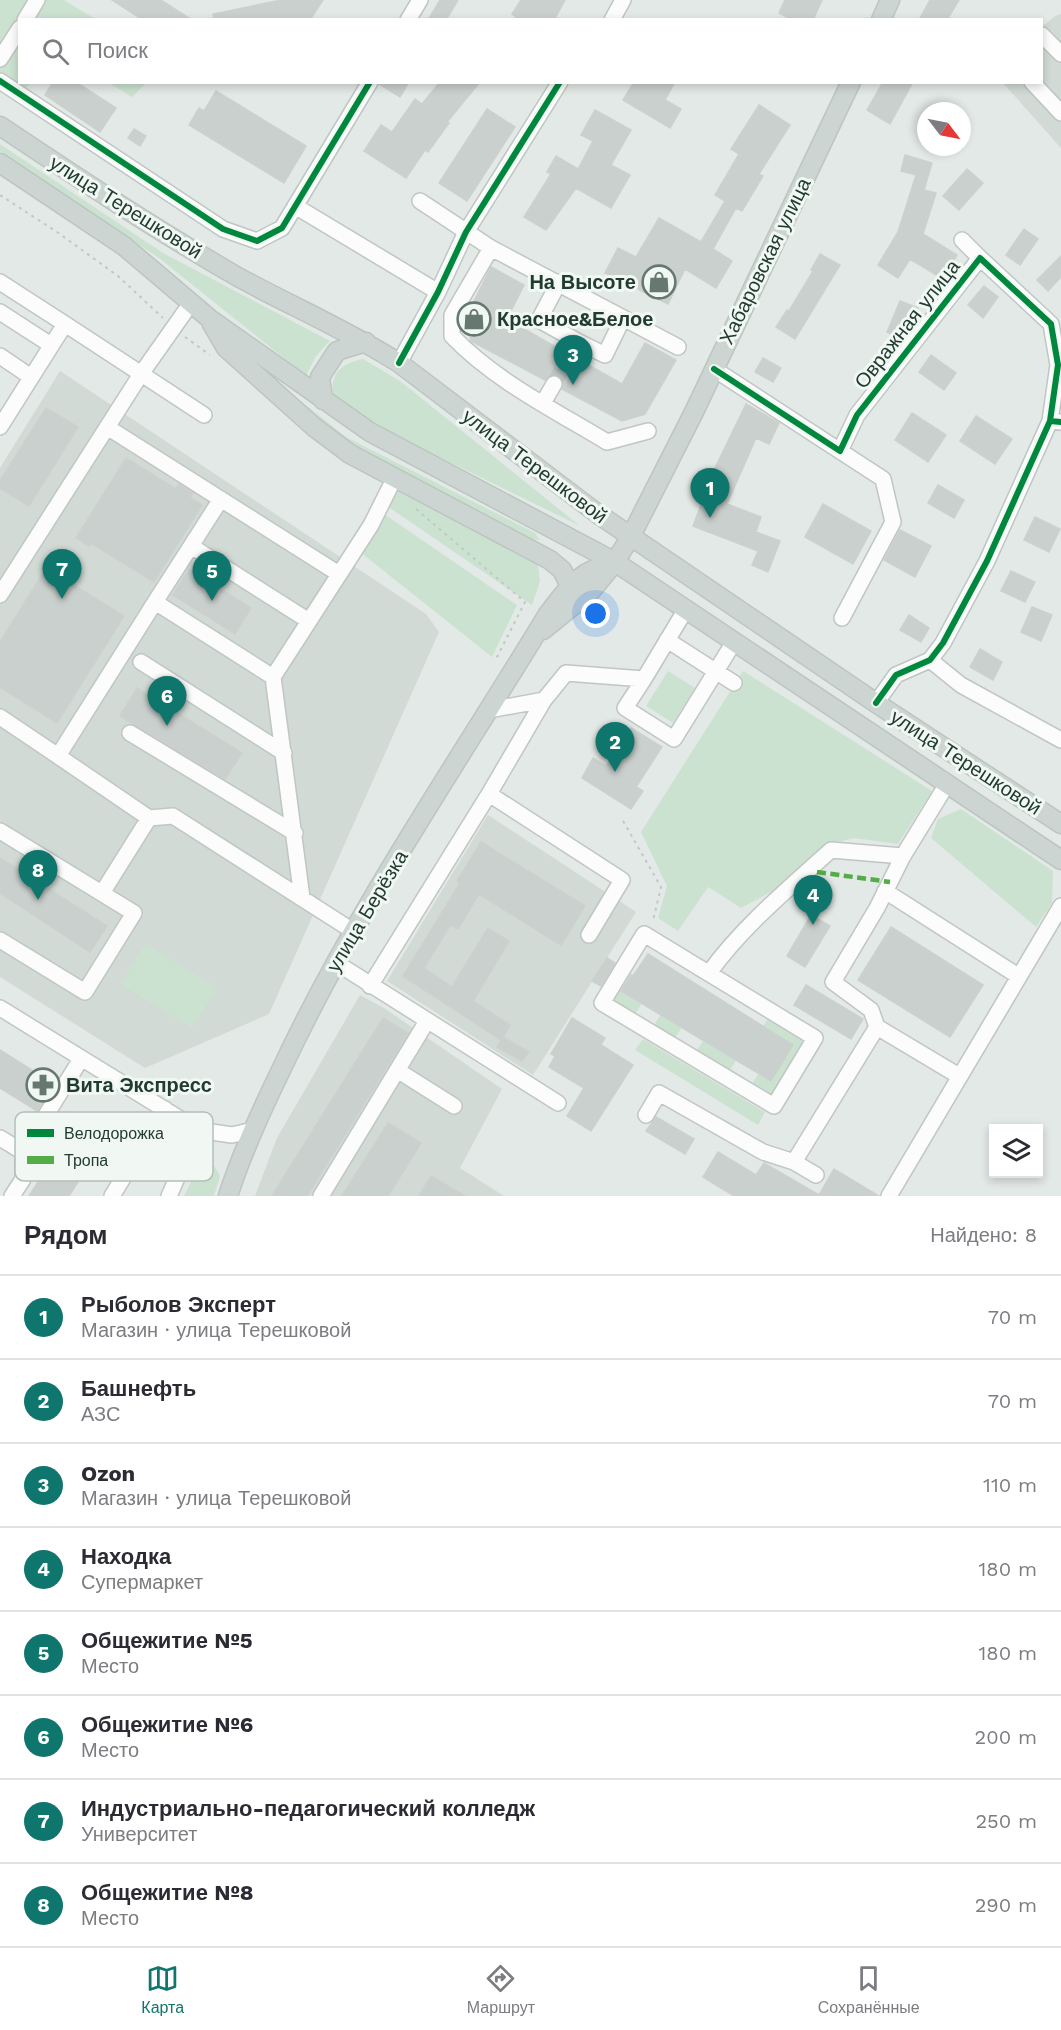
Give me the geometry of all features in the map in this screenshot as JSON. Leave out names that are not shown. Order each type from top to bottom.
[{"type":"main road","points":[[882,18],[890,0]]},
{"type":"main road","name":"Хабаровская улица","points":[[631,536],[714,369],[850,84]]},
{"type":"main road","name":"улица Терешковой","points":[[0,126],[105,197],[239,277],[366,342],[399,363],[588,508],[876,703],[1061,824]]},
{"type":"main road","name":"улица Терешковой","points":[[0,163],[124,246],[210,319],[370,432],[615,562],[1061,860]]},
{"type":"main road","points":[[210,319],[226,348],[314,427],[350,454],[550,560],[562,570],[570,586]]},
{"type":"main road","points":[[323,400],[320,377],[337,351],[366,342]]},
{"type":"main road","name":"улица Берёзка","points":[[532,639],[591,591],[615,562],[631,536]]},
{"type":"main road","name":"улица Берёзка","points":[[228,1196],[253,1130],[294,1041],[353,931],[548,614],[581,575],[596,567],[615,562]]},
{"type":"street","points":[[26,18],[37,0]]},
{"type":"street","points":[[409,18],[420,0]]},
{"type":"street","points":[[613,18],[623,0]]},
{"type":"street","points":[[0,59],[18,31]]},
{"type":"street","points":[[1043,36],[1061,54]]},
{"type":"street","points":[[0,81],[223,229],[257,241],[282,228],[369,84]]},
{"type":"street","points":[[399,363],[438,292],[466,232],[559,84]]},
{"type":"street","points":[[1034,84],[1061,113]]},
{"type":"street","points":[[420,201],[491,248],[678,347]]},
{"type":"street","points":[[295,206],[438,292]]},
{"type":"street","points":[[962,240],[980,258]]},
{"type":"street","points":[[491,248],[452,315],[452,336],[472,357],[607,442],[648,431]]},
{"type":"street","name":"Овражная улица","points":[[840,451],[857,415],[980,258],[1051,324],[1058,365],[1056,422],[987,561],[943,643],[930,660]]},
{"type":"street","points":[[0,282],[204,415]]},
{"type":"street","points":[[559,282],[539,320],[605,355],[623,318]]},
{"type":"street","points":[[0,595],[141,374],[191,303]]},
{"type":"street","points":[[0,312],[51,345]]},
{"type":"street","points":[[0,427],[65,324]]},
{"type":"street","points":[[569,355],[577,340]]},
{"type":"street","points":[[0,356],[31,377]]},
{"type":"street","points":[[714,369],[884,479],[893,522],[842,618]]},
{"type":"street","points":[[543,403],[554,384]]},
{"type":"street","points":[[108,427],[339,574]]},
{"type":"street","points":[[302,898],[273,676],[371,525],[394,478]]},
{"type":"street","points":[[58,756],[221,499]]},
{"type":"street","points":[[190,546],[309,621]]},
{"type":"street","points":[[155,602],[273,676]]},
{"type":"street","points":[[686,609],[625,708],[674,739],[734,642]]},
{"type":"street","points":[[667,640],[734,683]]},
{"type":"street","points":[[876,703],[896,675],[930,660],[961,685],[1061,740]]},
{"type":"street","points":[[141,662],[284,753]]},
{"type":"street","points":[[370,986],[489,794],[544,700],[566,673],[644,679]]},
{"type":"street","points":[[489,710],[544,700]]},
{"type":"street","points":[[0,717],[149,818],[173,816],[353,931]]},
{"type":"street","points":[[130,732],[295,833]]},
{"type":"street","points":[[947,784],[903,856],[833,982],[871,1010],[877,1027],[959,1077]]},
{"type":"street","points":[[489,794],[622,880],[589,935]]},
{"type":"street","points":[[102,893],[149,818]]},
{"type":"street","points":[[0,831],[134,913],[85,992],[0,940]]},
{"type":"street","points":[[709,974],[718,961],[775,901],[831,850],[903,856]]},
{"type":"street","points":[[885,891],[1018,976]]},
{"type":"street","points":[[889,1196],[1061,906]]},
{"type":"street","points":[[644,934],[709,974],[815,1038],[774,1106],[602,1004],[644,934]]},
{"type":"street","points":[[335,962],[426,1022],[558,1103]]},
{"type":"street","points":[[0,1008],[170,1112]]},
{"type":"street","points":[[321,1196],[426,1022]]},
{"type":"street","points":[[794,1162],[877,1027]]},
{"type":"street","points":[[48,1112],[81,1059]]},
{"type":"street","points":[[397,1070],[454,1106]]},
{"type":"street","points":[[646,1115],[659,1093],[763,1152],[794,1162],[816,1175]]},
{"type":"street","points":[[213,1132],[232,1135],[253,1130]]},
{"type":"street","points":[[0,1138],[15,1147]]},
{"type":"street","points":[[12,1196],[22,1181]]},
{"type":"street","points":[[112,1196],[121,1181]]},
{"type":"street","points":[[169,1196],[176,1181]]},
{"type":"path","points":[[71,242],[75,235]]},
{"type":"path","points":[[623,820],[661,887],[649,936]]},
{"type":"shaded area","points":[[1061,14],[1061,148],[1004,84],[1043,84],[1043,26]]},
{"type":"shaded area","points":[[60,371],[426,614],[439,632],[269,1014],[145,1068],[0,977],[0,468]]},
{"type":"shaded area","points":[[488,815],[636,912],[533,1075],[387,981]]},
{"type":"shaded area","points":[[360,995],[384,1008],[502,1089],[460,1168],[504,1196],[255,1196],[277,1138]]},
{"type":"green space","points":[[0,0],[64,0],[93,18],[18,18],[18,84],[29,84],[25,89],[0,72]]},
{"type":"green space","points":[[111,84],[145,84],[132,97]]},
{"type":"green space","points":[[0,144],[163,253],[330,341],[316,356],[306,376],[159,258],[0,151]]},
{"type":"green space","points":[[233,347],[346,437],[535,533],[540,540],[531,539],[370,461],[342,441]]},
{"type":"green space","points":[[363,359],[400,381],[580,526],[372,424],[333,397],[333,382],[338,371],[348,364]]},
{"type":"green space","points":[[397,490],[522,551],[538,566],[540,581],[532,605],[384,504]]},
{"type":"green space","points":[[384,514],[517,605],[492,657],[360,552]]},
{"type":"green space","points":[[668,671],[695,688],[673,723],[646,706]]},
{"type":"green space","points":[[743,671],[932,791],[898,844],[854,838],[822,846],[778,888],[741,908],[708,887],[678,931],[658,918],[667,886],[641,832]]},
{"type":"green space","points":[[961,809],[1053,871],[1052,903],[1036,927],[931,838],[938,819]]},
{"type":"green space","points":[[145,944],[217,988],[192,1028],[121,984]]},
{"type":"green space","points":[[619,990],[642,1003],[634,1016],[611,1002]]},
{"type":"green space","points":[[661,1014],[682,1027],[674,1040],[653,1027]]},
{"type":"green space","points":[[769,1017],[807,1039],[770,1099],[750,1087],[759,1073],[771,1080],[793,1045],[763,1026]]},
{"type":"green space","points":[[643,1039],[765,1112],[758,1125],[635,1050]]},
{"type":"green space","points":[[704,1040],[737,1059],[728,1073],[695,1053]]},
{"type":"green space","points":[[213,1166],[215,1167],[220,1176],[214,1196],[184,1196],[192,1181],[213,1181]]},
{"type":"building","points":[[112,0],[161,0],[189,18],[140,18]]},
{"type":"building","points":[[281,0],[323,0],[311,18],[214,18],[213,14]]},
{"type":"building","points":[[440,0],[458,0],[447,18],[429,18]]},
{"type":"building","points":[[521,0],[565,0],[555,18],[517,18],[512,14]]},
{"type":"building","points":[[785,0],[822,0],[814,18],[788,18],[779,13]]},
{"type":"building","points":[[930,0],[959,0],[948,18],[920,18]]},
{"type":"building","points":[[52,84],[79,84],[116,108],[100,132],[45,95]]},
{"type":"building","points":[[379,84],[408,84],[400,97]]},
{"type":"building","points":[[438,84],[478,84],[447,122],[449,123],[428,152],[425,150],[406,178],[364,151],[381,125],[392,132],[415,99],[422,104]]},
{"type":"building","points":[[633,84],[674,84],[665,100],[681,109],[670,128],[623,100]]},
{"type":"building","points":[[882,84],[912,84],[890,124],[867,110]]},
{"type":"building","points":[[216,91],[306,146],[284,183],[189,125],[199,108],[204,111]]},
{"type":"building","points":[[759,105],[790,125],[759,174],[763,176],[742,211],[736,208],[713,249],[732,261],[716,288],[685,269],[668,304],[605,273],[618,248],[636,257],[659,218],[701,242],[725,201],[715,195],[739,154],[731,149]]},
{"type":"building","points":[[487,109],[515,127],[467,201],[439,183]]},
{"type":"building","points":[[595,110],[631,130],[611,165],[630,175],[611,208],[576,188],[546,230],[524,217],[551,174],[547,172],[556,156],[578,169],[593,141],[581,135]]},
{"type":"building","points":[[134,129],[146,136],[140,146],[128,138]]},
{"type":"building","points":[[905,155],[932,163],[924,190],[936,193],[923,234],[957,255],[943,279],[910,259],[898,278],[878,265],[898,232],[916,175],[901,171]]},
{"type":"building","points":[[967,169],[983,183],[959,210],[943,196]]},
{"type":"building","points":[[1024,229],[1038,239],[1020,265],[1006,255]]},
{"type":"building","points":[[820,254],[840,265],[795,339],[776,327],[787,310],[789,311],[813,271],[811,270]]},
{"type":"building","points":[[1061,256],[1061,277],[1048,291],[1037,280]]},
{"type":"building","points":[[491,267],[524,285],[507,319],[561,350],[560,359],[565,364],[573,364],[578,359],[622,384],[645,343],[676,360],[645,414],[622,421],[562,389],[563,380],[558,375],[550,375],[545,380],[471,341],[465,319]]},
{"type":"building","points":[[984,286],[998,297],[983,318],[968,305]]},
{"type":"building","points":[[900,301],[918,308],[904,339],[887,332]]},
{"type":"building","points":[[931,355],[956,373],[944,390],[919,372]]},
{"type":"building","points":[[763,358],[781,368],[773,382],[755,372]]},
{"type":"building","points":[[746,404],[779,423],[769,444],[756,438],[727,504],[761,517],[756,532],[780,541],[768,572],[752,565],[758,551],[693,526],[715,468]]},
{"type":"building","points":[[46,408],[78,427],[29,506],[0,488],[0,481]]},
{"type":"building","points":[[912,413],[946,435],[928,462],[895,440]]},
{"type":"building","points":[[976,416],[1012,439],[995,464],[960,441]]},
{"type":"building","points":[[126,458],[176,489],[179,484],[193,493],[190,498],[202,505],[154,582],[91,543],[89,546],[76,538]]},
{"type":"building","points":[[938,485],[964,500],[954,518],[928,503]]},
{"type":"building","points":[[823,504],[871,531],[853,564],[805,537]]},
{"type":"building","points":[[1035,517],[1060,529],[1049,552],[1024,540]]},
{"type":"building","points":[[900,530],[931,546],[915,577],[884,560]]},
{"type":"building","points":[[46,568],[124,616],[57,723],[0,687],[0,642]]},
{"type":"building","points":[[189,569],[251,608],[235,634],[173,595]]},
{"type":"building","points":[[1011,571],[1035,582],[1025,602],[1001,591]]},
{"type":"building","points":[[1032,607],[1052,615],[1041,641],[1021,632]]},
{"type":"building","points":[[909,615],[929,628],[921,642],[900,630]]},
{"type":"building","points":[[980,649],[1002,662],[993,680],[970,667]]},
{"type":"building","points":[[137,688],[242,753],[225,779],[120,716]]},
{"type":"building","points":[[631,728],[662,747],[636,787],[643,791],[631,809],[582,778],[593,758],[606,766]]},
{"type":"building","points":[[481,842],[585,906],[561,945],[479,894],[458,929],[450,925],[424,968],[452,987],[488,928],[509,941],[473,1001],[510,1025],[503,1037],[529,1052],[522,1061],[497,1047],[501,1040],[403,976],[460,883],[457,881]]},
{"type":"building","points":[[0,858],[107,926],[90,952],[0,893]]},
{"type":"building","points":[[811,915],[830,926],[805,967],[787,956]]},
{"type":"building","points":[[891,927],[983,985],[950,1037],[858,980]]},
{"type":"building","points":[[648,954],[793,1045],[771,1081],[621,991]]},
{"type":"building","points":[[607,958],[615,963],[601,986],[592,981]]},
{"type":"building","points":[[806,985],[863,1019],[851,1039],[794,1005]]},
{"type":"building","points":[[383,1018],[408,1033],[307,1196],[272,1196]]},
{"type":"building","points":[[572,1018],[605,1038],[601,1045],[633,1065],[591,1131],[567,1116],[584,1088],[549,1067],[555,1056],[551,1054]]},
{"type":"building","points":[[0,1050],[54,1084],[37,1111],[0,1088]]},
{"type":"building","points":[[656,1117],[694,1139],[685,1154],[646,1131]]},
{"type":"building","points":[[388,1123],[421,1143],[388,1196],[342,1196]]},
{"type":"building","points":[[718,1152],[756,1175],[764,1163],[819,1195],[834,1169],[879,1196],[734,1196],[703,1177]]},
{"type":"building","points":[[431,1176],[465,1196],[419,1196]]},
{"type":"building","points":[[39,1181],[79,1181],[69,1196],[29,1196]]},
{"type":"tunnel","points":[[554,384],[569,355]]},
{"type":"marked path","points":[[817,872],[890,882]]},
{"type":"cycle path","points":[[0,81],[223,229],[257,241],[282,228],[369,84]]},
{"type":"cycle path","points":[[399,363],[438,292],[466,232],[559,84]]},
{"type":"cycle path","points":[[714,369],[840,451],[857,415],[980,258],[1051,324],[1058,365],[1050,421],[1061,422]]},
{"type":"cycle path","points":[[876,703],[896,675],[930,660],[943,643],[987,561],[1050,421]]},
{"type":"place","name":"На Высоте","points":[[659,282]]},
{"type":"place","name":"Красное&Белое","points":[[474,319]]},
{"type":"place","name":"Ozon","points":[[573,385]]},
{"type":"place","name":"Рыболов Эксперт","points":[[710,518]]},
{"type":"place","name":"Индустриально-педагогический колледж","points":[[62,599]]},
{"type":"place","name":"Общежитие №5","points":[[212,601]]},
{"type":"place","name":"Общежитие №6","points":[[167,726]]},
{"type":"place","name":"Башнефть","points":[[615,772]]},
{"type":"place","name":"Общежитие №8","points":[[38,900]]},
{"type":"place","name":"Находка","points":[[813,925]]},
{"type":"place","name":"Вита Экспресс","points":[[43,1085]]}]
